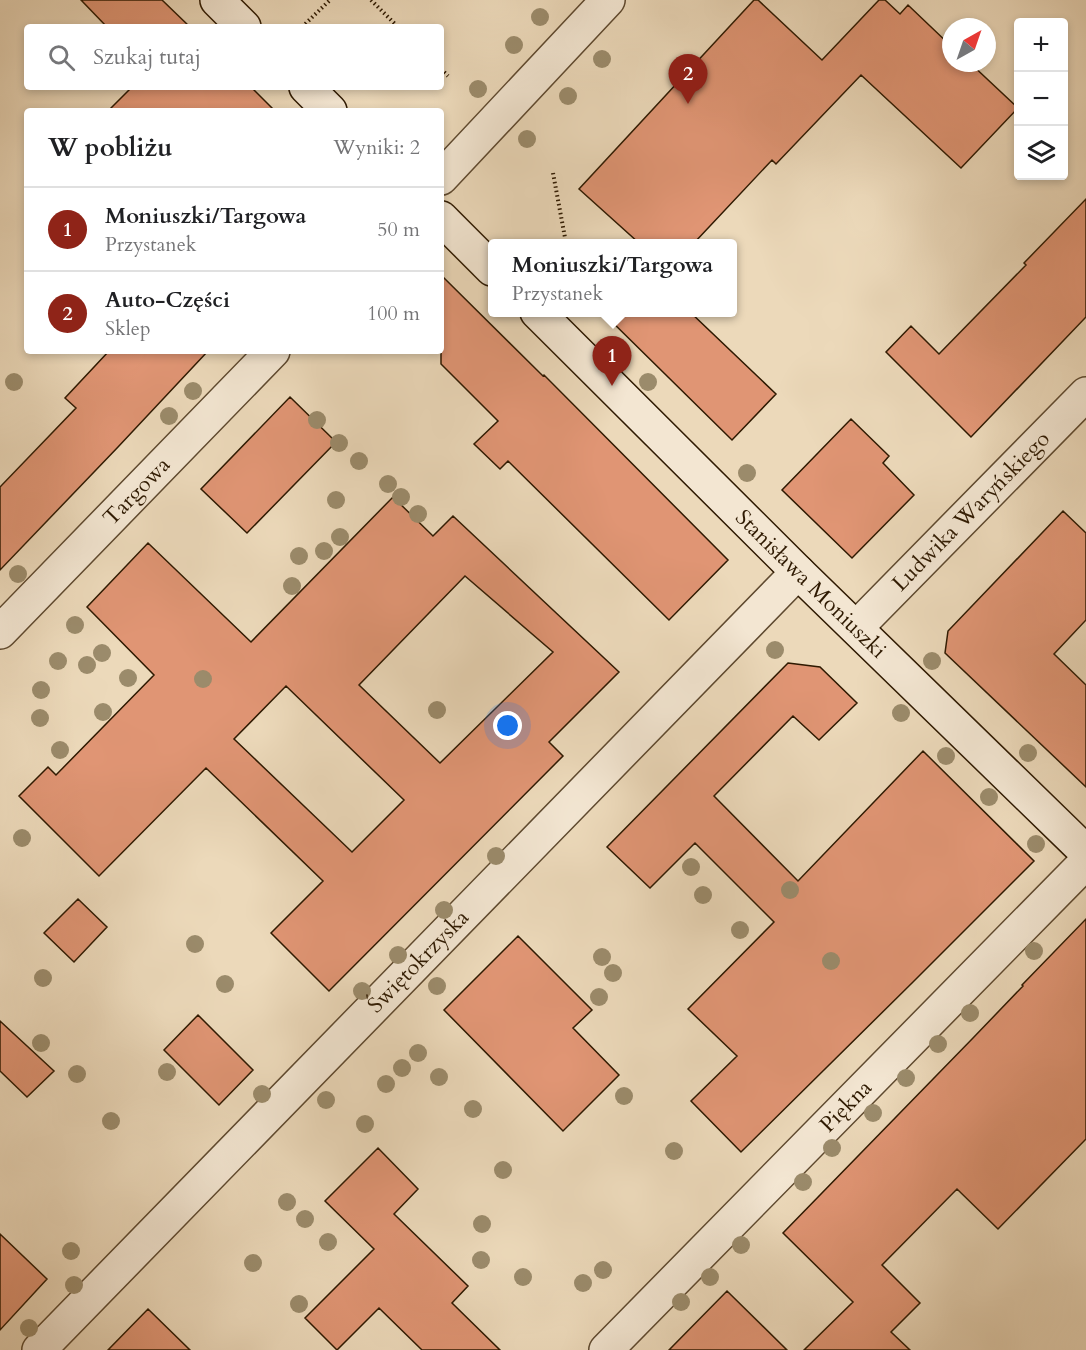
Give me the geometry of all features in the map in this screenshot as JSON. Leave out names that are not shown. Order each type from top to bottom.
[{"type":"street","points":[[217,0],[241,24]]},
{"type":"street","points":[[444,175],[608,0]]},
{"type":"street","points":[[309,90],[327,108]]},
{"type":"street","points":[[444,221],[488,264]]},
{"type":"street","name":"Stanisława Moniuszki","points":[[542,317],[798,572],[1086,852]]},
{"type":"street","name":"Targowa","points":[[0,632],[270,354]]},
{"type":"street","name":"Ludwika Waryńskiego","points":[[856,628],[1086,394]]},
{"type":"street","name":"Świętokrzyska","points":[[39,1350],[798,572]]},
{"type":"street","name":"Piękna","points":[[606,1350],[1086,862]]},
{"type":"path","points":[[305,24],[330,0]]},
{"type":"path","points":[[370,0],[395,24]]},
{"type":"path","points":[[444,72],[448,76]]},
{"type":"path","points":[[553,172],[565,239]]},
{"type":"building","points":[[81,0],[162,0],[187,24],[104,24]]},
{"type":"building","points":[[754,0],[758,0],[822,60],[879,0],[885,0],[900,14],[908,5],[942,37],[942,72],[980,72],[1014,104],[1014,112],[961,168],[861,75],[776,164],[772,160],[698,239],[635,239],[579,189]]},
{"type":"building","points":[[129,90],[254,90],[272,108],[111,108]]},
{"type":"building","points":[[1086,199],[1086,317],[971,437],[886,352],[911,326],[939,354],[1026,265],[1024,263]]},
{"type":"building","points":[[444,278],[728,560],[669,620],[508,461],[500,469],[474,444],[498,421],[441,364],[441,354],[444,354]]},
{"type":"building","points":[[607,317],[695,317],[776,394],[732,440]]},
{"type":"building","points":[[106,354],[205,354],[0,570],[0,487],[76,408],[65,398]]},
{"type":"building","points":[[290,397],[336,442],[247,533],[201,489]]},
{"type":"building","points":[[851,419],[889,456],[883,463],[914,495],[852,558],[782,490]]},
{"type":"building","points":[[393,497],[433,536],[453,516],[619,672],[549,742],[563,756],[329,991],[271,933],[323,881],[206,768],[99,876],[19,796],[48,767],[56,775],[154,675],[87,607],[148,543],[251,642]],"holes":[[[465,576],[553,652],[440,763],[359,685]],[[286,686],[404,800],[352,852],[234,739]]]},
{"type":"building","points":[[1063,511],[1086,533],[1086,620],[1054,654],[1086,685],[1086,787],[945,653],[948,631]]},
{"type":"building","points":[[788,663],[820,667],[857,703],[819,740],[793,716],[714,796],[798,881],[923,751],[1034,861],[741,1152],[691,1101],[737,1056],[688,1009],[774,922],[695,843],[650,888],[607,847]]},
{"type":"building","points":[[78,899],[107,927],[74,962],[44,933]]},
{"type":"building","points":[[1086,919],[1086,1139],[998,1229],[957,1189],[882,1265],[920,1303],[891,1332],[910,1350],[804,1350],[853,1302],[783,1233]]},
{"type":"building","points":[[518,936],[592,1010],[573,1028],[619,1075],[563,1131],[444,1010]]},
{"type":"building","points":[[198,1015],[253,1070],[219,1105],[164,1050]]},
{"type":"building","points":[[0,1021],[54,1071],[27,1097],[0,1071]]},
{"type":"building","points":[[378,1148],[418,1189],[394,1214],[468,1286],[452,1303],[500,1350],[422,1350],[379,1308],[337,1350],[305,1318],[374,1249],[325,1201]]},
{"type":"building","points":[[0,1234],[47,1279],[0,1330]]},
{"type":"building","points":[[727,1291],[787,1350],[669,1350]]},
{"type":"building","points":[[148,1309],[190,1350],[108,1350]]},
{"type":"place","name":"Auto-Części","points":[[688,104]]},
{"type":"place","name":"Moniuszki/Targowa","points":[[612,386]]}]
